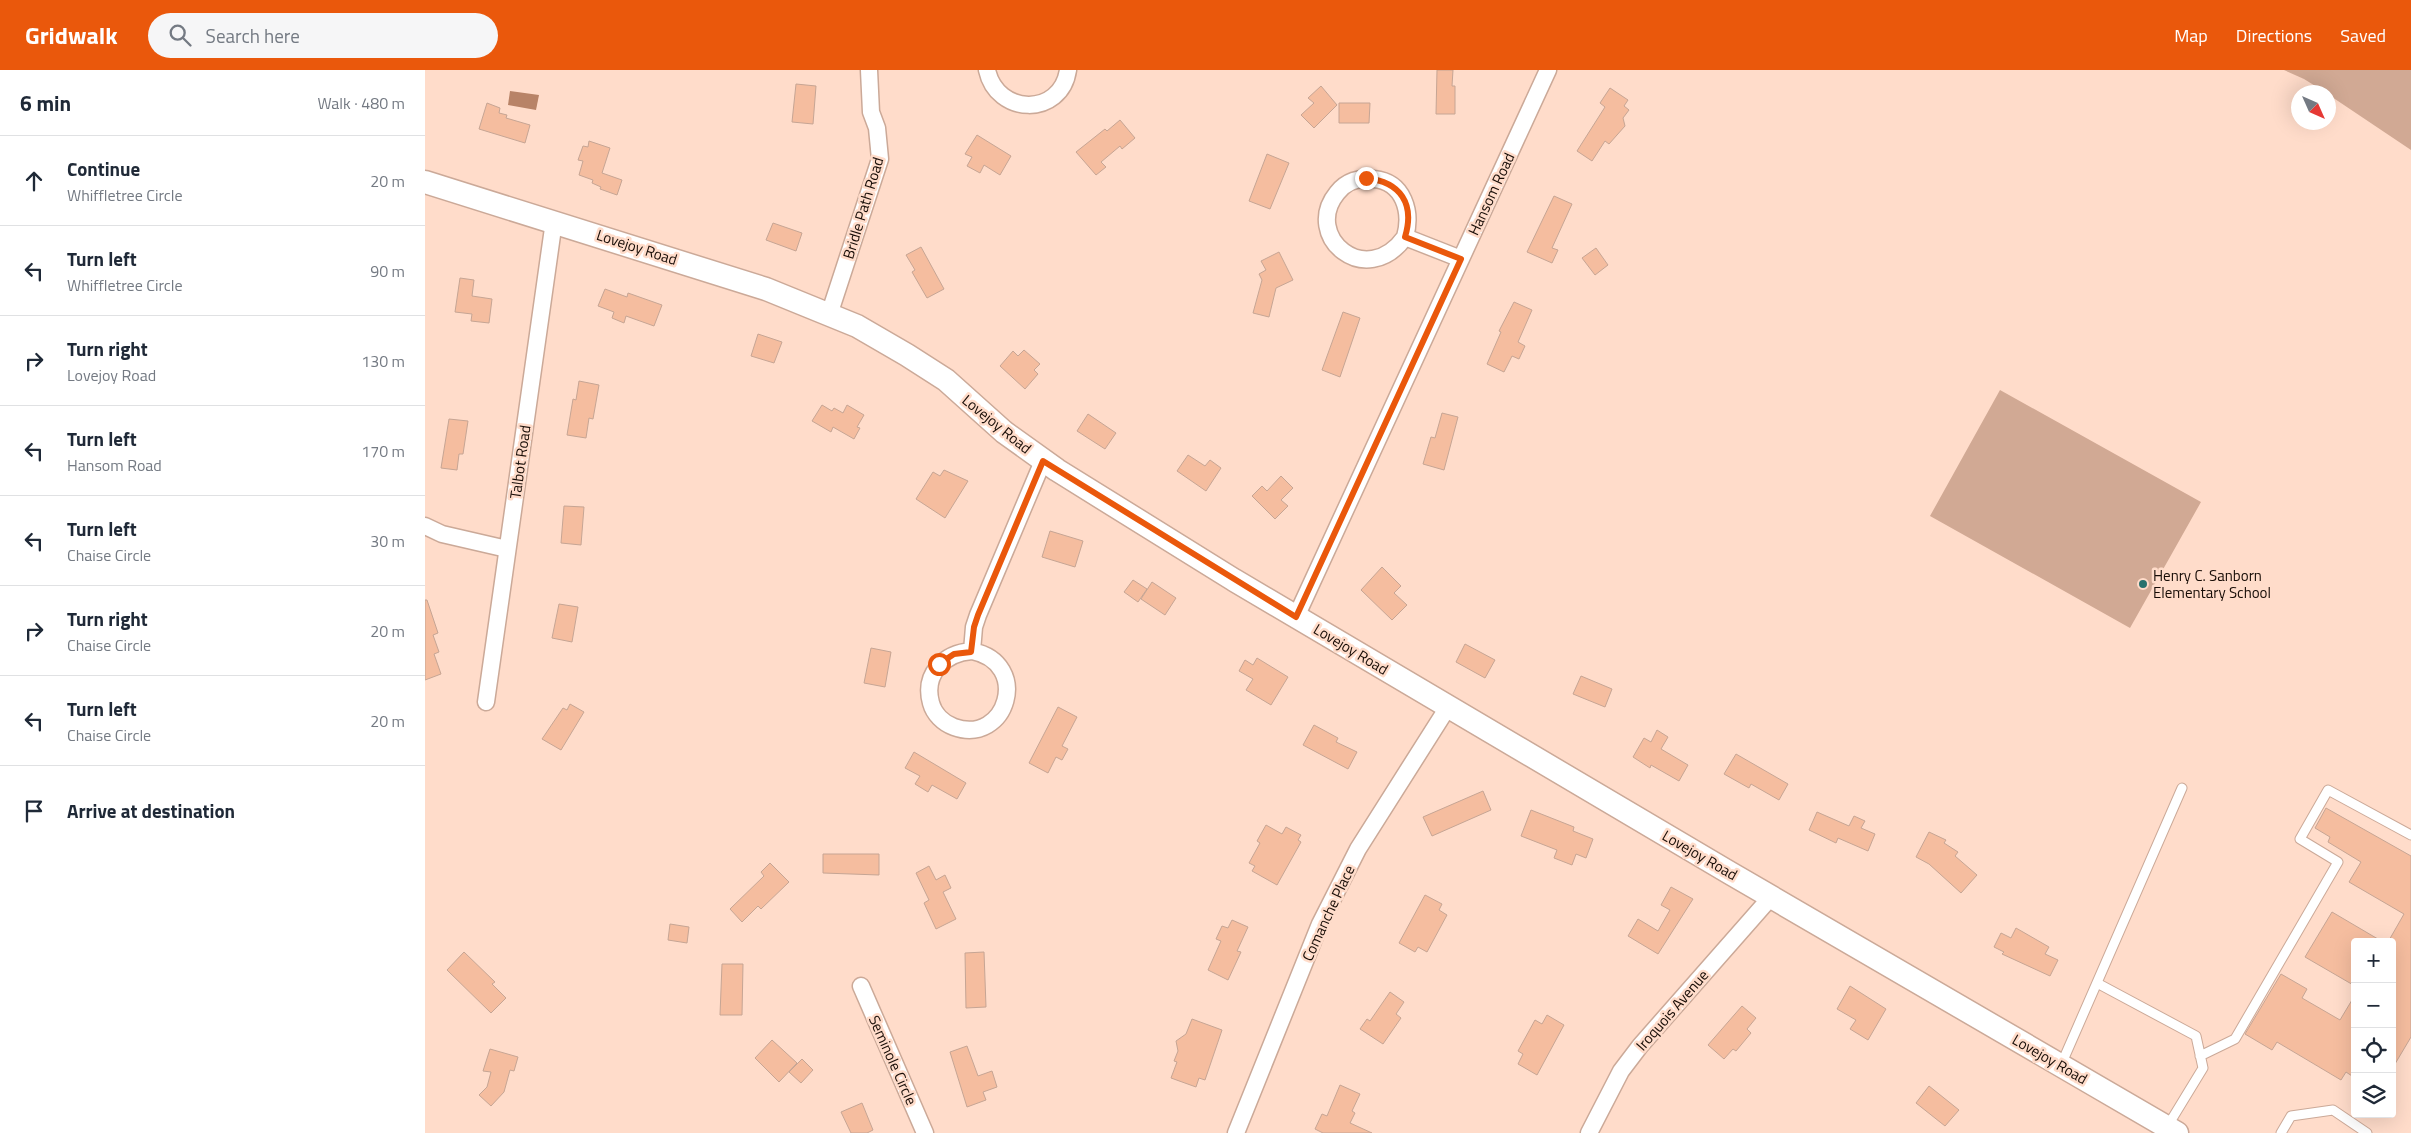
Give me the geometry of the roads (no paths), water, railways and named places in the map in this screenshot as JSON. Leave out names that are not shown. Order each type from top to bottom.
[{"type":"main road","name":"Lovejoy Road","points":[[425,182],[766,289],[857,326],[938,375],[1004,432],[1043,461],[1296,617],[1771,897],[2061,1065],[2169,1131]]},
{"type":"street","name":"Bridle Path Road","points":[[829,314],[881,159],[877,128],[871,112],[869,70]]},
{"type":"street","points":[[987,70],[992,84],[1001,95],[1012,102],[1025,105],[1039,104],[1051,98],[1061,88],[1068,70]]},
{"type":"street","name":"Hansom Road","points":[[1296,617],[1548,70]]},
{"type":"street","points":[[1366,178],[1380,179],[1393,186],[1403,196],[1408,209],[1409,224],[1405,237],[1397,248],[1387,255],[1375,259],[1362,260],[1349,256],[1331,238],[1327,226],[1327,213],[1331,199],[1340,188],[1352,181],[1366,178]]},
{"type":"street","name":"Talbot Road","points":[[486,702],[554,221]]},
{"type":"street","points":[[1405,237],[1461,259]]},
{"type":"street","points":[[971,652],[976,621],[1043,461]]},
{"type":"street","points":[[425,526],[442,534],[507,549]]},
{"type":"street","points":[[963,652],[971,652],[987,656],[999,666],[1006,680],[1007,696],[997,718],[984,727],[968,730],[951,726],[937,714],[932,707],[929,689],[934,672],[946,658],[963,652]]},
{"type":"street","name":"Comanche Place","points":[[1236,1133],[1320,924],[1358,849],[1448,707]]},
{"type":"street","name":"Iroquois Avenue","points":[[1589,1133],[1621,1071],[1640,1046],[1771,897]]},
{"type":"street","name":"Seminole Circle","points":[[861,986],[925,1133]]},
{"type":"lane","points":[[2061,1065],[2181,788]]},
{"type":"lane","points":[[2200,1056],[2235,1039],[2338,862],[2300,839],[2328,790],[2411,836]]},
{"type":"lane","points":[[2097,982],[2196,1036],[2203,1068],[2169,1131]]},
{"type":"lane","points":[[2281,1133],[2291,1116],[2333,1110],[2367,1133]]},
{"type":"place","name":"Henry C. Sanborn Elementary School","points":[[2143,584]]}]
